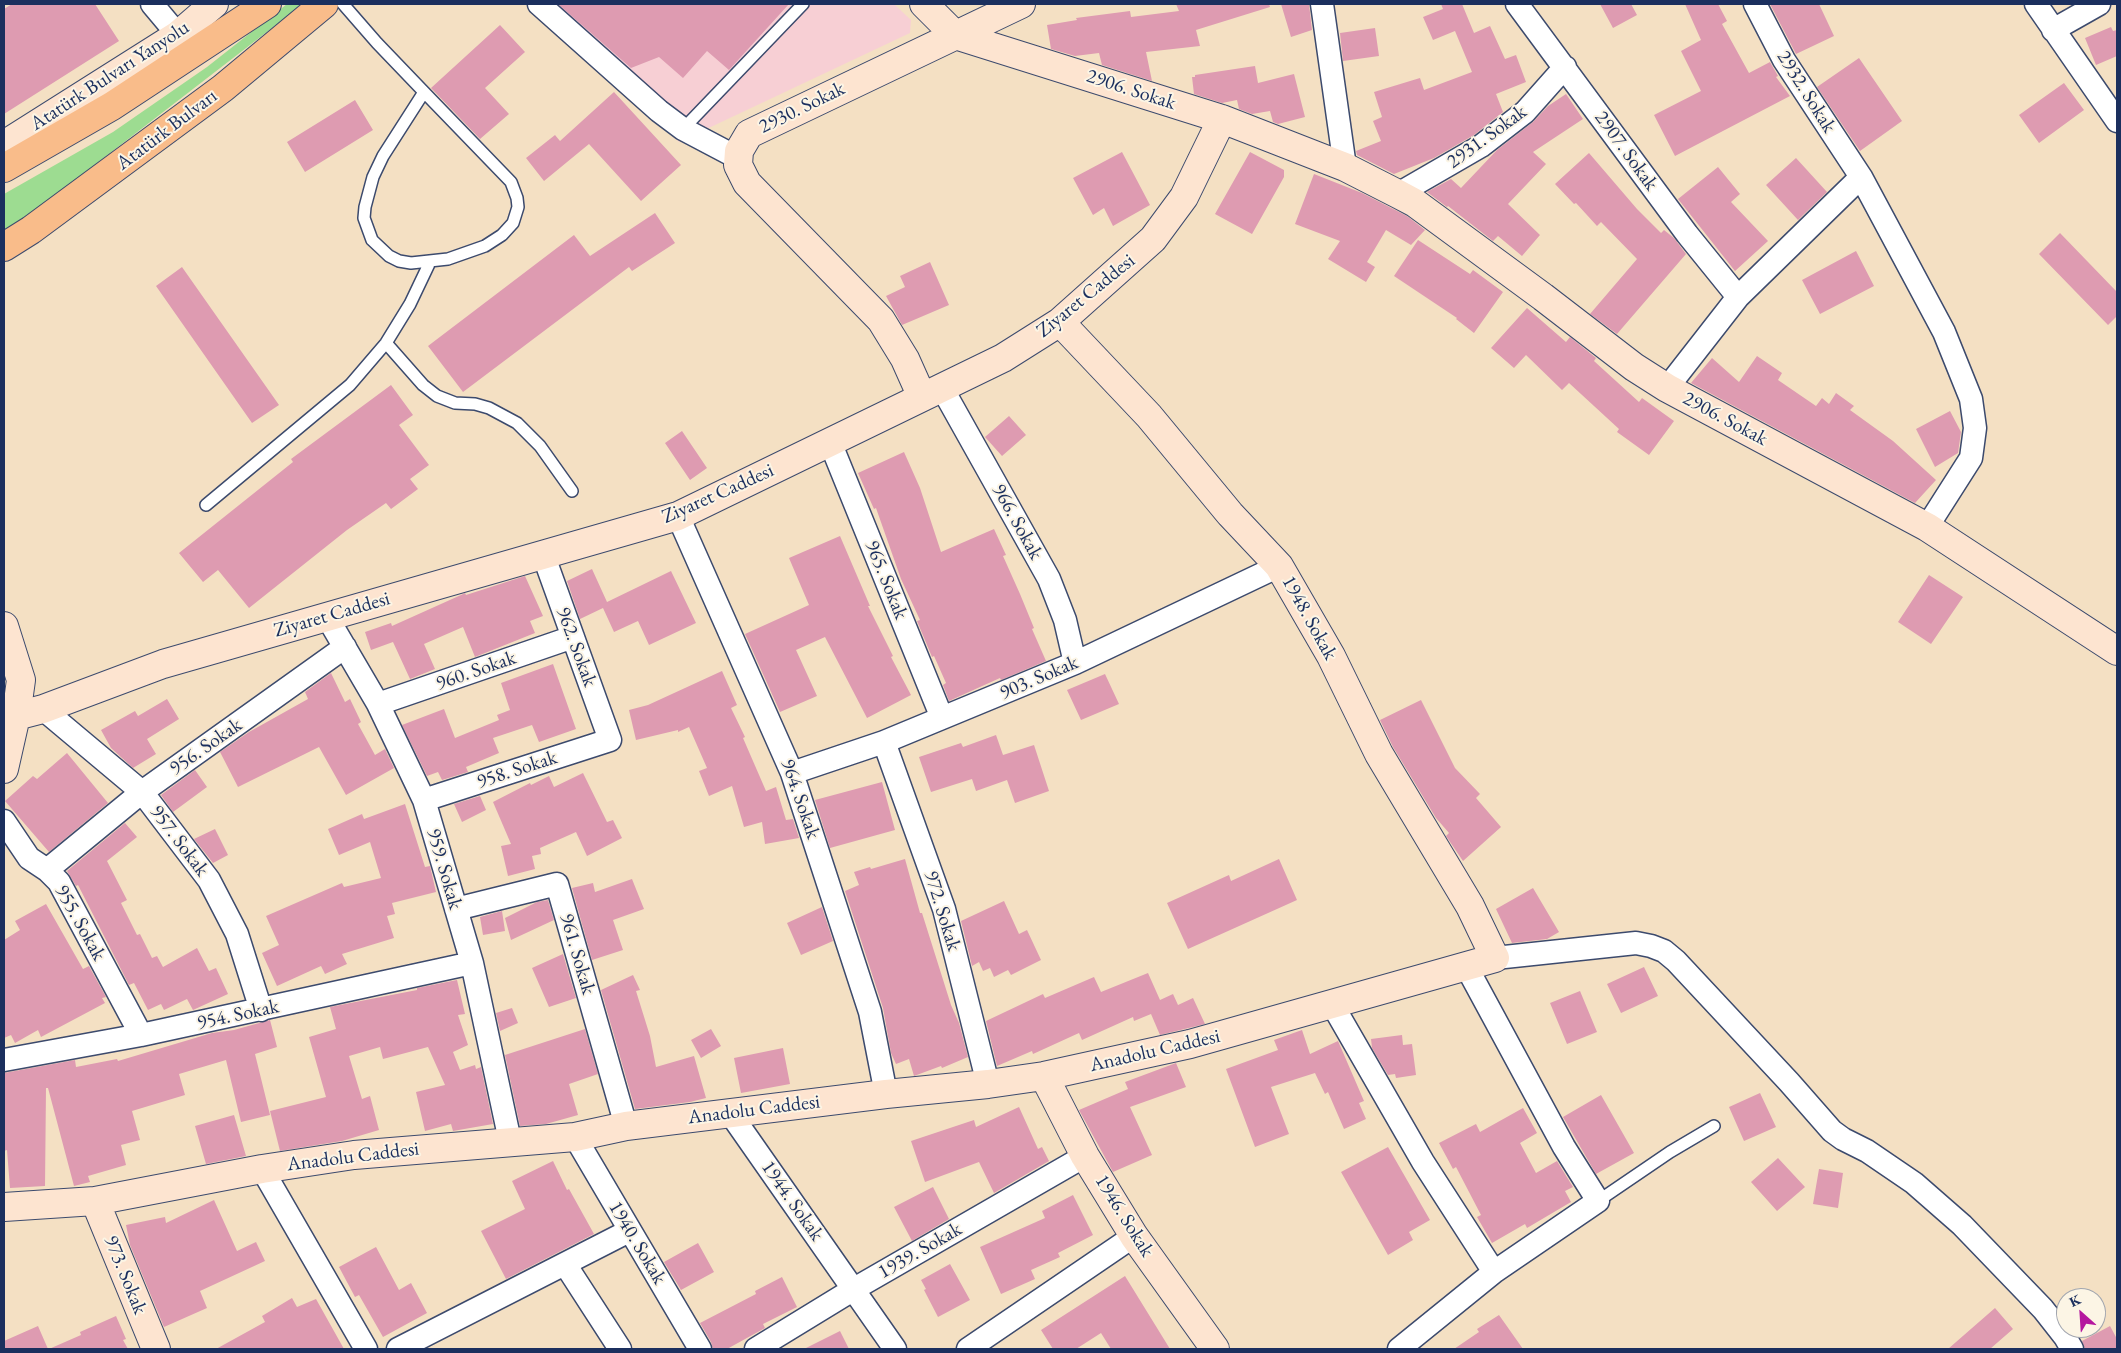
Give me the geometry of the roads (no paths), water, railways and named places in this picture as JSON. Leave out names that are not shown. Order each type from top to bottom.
[{"type":"highway","points":[[4,168],[112,106],[267,4]]},
{"type":"highway","name":"Atatürk Bulvarı","points":[[4,247],[31,230],[223,88],[324,4]]},
{"type":"street","points":[[152,4],[178,35]]},
{"type":"street","name":"Atatürk Bulvarı Yanyolu","points":[[6,140],[178,35],[214,4]]},
{"type":"street","points":[[539,4],[659,111],[683,129],[738,158],[740,171],[746,183],[881,320],[905,359],[932,393]]},
{"type":"street","name":"2906. Sokak","points":[[924,4],[956,35],[1222,120],[1345,167],[1398,194],[1414,203],[1495,262],[1634,367],[1667,388],[1927,527],[2117,651]]},
{"type":"street","name":"2930. Sokak","points":[[738,158],[741,145],[749,134],[1021,4]]},
{"type":"street","points":[[1322,4],[1345,167]]},
{"type":"street","name":"2907. Sokak","points":[[1517,4],[1531,26],[1565,67],[1686,234],[1738,297]]},
{"type":"street","name":"2932. Sokak","points":[[1755,4],[1784,60],[1861,177],[1944,332],[1971,399],[1975,414],[1975,436],[1971,458],[1927,527]]},
{"type":"street","points":[[2036,4],[2117,121]]},
{"type":"street","points":[[2053,30],[2100,4]]},
{"type":"street","name":"2931. Sokak","points":[[1398,194],[1481,146],[1524,112],[1565,67]]},
{"type":"street","name":"Ziyaret Caddesi","points":[[10,719],[43,709],[163,664],[678,516],[1003,358],[1060,322],[1141,251],[1164,226],[1193,182],[1222,120]]},
{"type":"street","points":[[1667,388],[1738,297],[1861,177]]},
{"type":"street","name":"1948. Sokak","points":[[1060,322],[1150,416],[1230,514],[1279,566],[1331,656],[1379,754],[1470,906],[1495,958]]},
{"type":"street","name":"966. Sokak","points":[[932,393],[1049,579],[1065,620],[1075,663]]},
{"type":"street","name":"965. Sokak","points":[[830,442],[942,718]]},
{"type":"street","name":"964. Sokak","points":[[678,516],[792,773],[870,1012],[886,1094]]},
{"type":"street","name":"962. Sokak","points":[[543,554],[610,740]]},
{"type":"street","name":"903. Sokak","points":[[792,773],[884,742],[1075,663],[1279,566]]},
{"type":"street","name":"959. Sokak","points":[[327,617],[378,704],[424,800],[472,963],[510,1141]]},
{"type":"street","points":[[4,626],[21,680],[10,719],[4,769]]},
{"type":"street","name":"960. Sokak","points":[[378,704],[573,637]]},
{"type":"street","name":"956. Sokak","points":[[47,870],[142,792],[345,647]]},
{"type":"street","name":"957. Sokak","points":[[43,709],[142,792],[209,880],[236,934],[261,1010]]},
{"type":"street","name":"958. Sokak","points":[[424,800],[610,740]]},
{"type":"street","name":"972. Sokak","points":[[884,742],[944,909],[988,1084]]},
{"type":"street","name":"955. Sokak","points":[[4,821],[29,858],[47,870],[60,882],[141,1036]]},
{"type":"street","name":"961. Sokak","points":[[456,910],[557,884],[626,1126]]},
{"type":"street","points":[[1495,958],[1636,943],[1651,946],[1664,952],[1676,961],[1776,1068],[1823,1123],[1843,1139],[1867,1151],[1914,1183],[1962,1225],[2042,1309],[2065,1337],[2072,1349]]},
{"type":"street","name":"Anadolu Caddesi","points":[[4,1207],[95,1201],[262,1169],[354,1155],[575,1137],[626,1126],[730,1112],[988,1084],[1044,1076],[1190,1044],[1495,958]]},
{"type":"street","name":"954. Sokak","points":[[4,1060],[141,1036],[472,963]]},
{"type":"street","points":[[1399,1349],[1494,1272],[1598,1201],[1564,1147],[1466,966]]},
{"type":"street","points":[[1332,1004],[1423,1162],[1494,1272]]},
{"type":"street","name":"1946. Sokak","points":[[1044,1076],[1086,1156],[1134,1236],[1215,1349]]},
{"type":"street","name":"1944. Sokak","points":[[730,1112],[895,1349]]},
{"type":"street","name":"1940. Sokak","points":[[575,1137],[700,1349]]},
{"type":"street","name":"1939. Sokak","points":[[756,1349],[854,1289],[1086,1156]]},
{"type":"street","points":[[262,1169],[366,1349]]},
{"type":"street","name":"973. Sokak","points":[[95,1201],[156,1349]]},
{"type":"street","points":[[398,1349],[629,1231]]},
{"type":"street","points":[[968,1349],[1134,1236]]},
{"type":"street","points":[[566,1264],[620,1349]]},
{"type":"lane","points":[[343,4],[511,182],[515,190],[518,207],[513,223],[502,235],[466,254],[430,262],[411,263],[389,256],[372,240],[364,218],[368,192],[383,156],[424,92]]},
{"type":"lane","points":[[683,129],[803,4]]},
{"type":"lane","points":[[206,504],[350,385],[386,343],[410,304],[430,262]]},
{"type":"lane","points":[[386,343],[423,385],[437,396],[455,403],[475,404],[489,408],[516,422],[540,446],[572,491]]},
{"type":"lane","points":[[1598,1201],[1670,1152],[1714,1126]]}]
